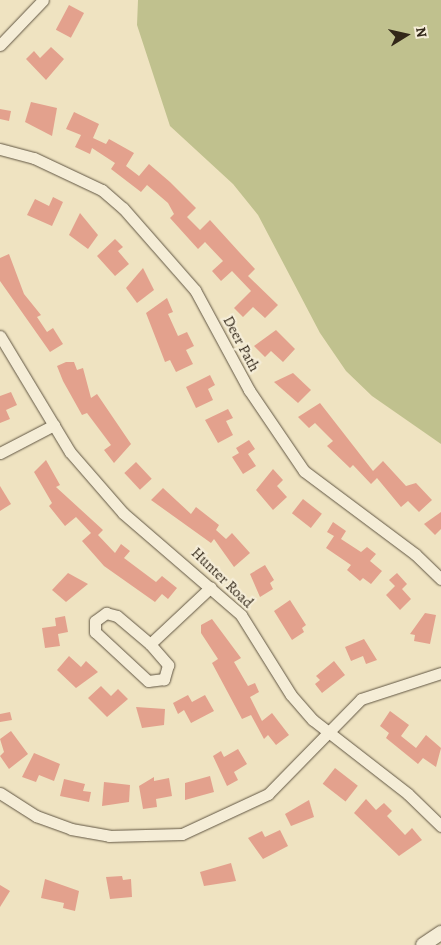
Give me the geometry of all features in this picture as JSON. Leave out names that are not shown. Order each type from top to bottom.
[{"type":"street","points":[[0,46],[43,0]]},
{"type":"street","name":"Deer Path","points":[[0,149],[34,158],[76,178],[123,208],[195,290],[250,390],[304,471],[415,554],[441,580]]},
{"type":"street","name":"Hunter Road","points":[[0,336],[70,452],[123,513],[212,586],[241,614],[291,695],[328,732],[408,794],[441,826]]},
{"type":"street","points":[[0,453],[54,425]]},
{"type":"street","points":[[150,644],[212,586]]},
{"type":"street","points":[[106,613],[117,616],[150,644],[168,665],[168,675],[156,683],[148,682],[95,632],[95,622],[106,613]]},
{"type":"street","points":[[0,792],[36,816],[71,829],[109,836],[182,834],[268,794],[313,753],[328,732],[361,699],[441,672]]},
{"type":"street","points":[[423,945],[441,933]]},
{"type":"green space","points":[[138,0],[441,0],[441,444],[372,396],[346,371],[320,333],[258,215],[233,184],[170,126],[137,25]]},
{"type":"building","points":[[69,5],[84,13],[71,38],[56,30]]},
{"type":"building","points":[[51,47],[64,59],[46,80],[26,59],[34,51],[40,58]]},
{"type":"building","points":[[31,102],[57,108],[52,136],[25,122]]},
{"type":"building","points":[[0,109],[11,111],[9,121],[0,119]]},
{"type":"building","points":[[74,112],[99,124],[93,138],[106,144],[109,139],[134,153],[126,166],[139,176],[149,164],[170,182],[196,208],[187,217],[200,230],[210,220],[255,269],[248,276],[278,305],[265,318],[253,307],[243,317],[234,308],[251,291],[232,271],[221,281],[212,271],[223,261],[205,242],[198,249],[170,218],[174,214],[168,203],[147,185],[141,192],[111,169],[115,163],[92,148],[90,154],[75,147],[81,135],[66,129]]},
{"type":"building","points":[[53,197],[63,202],[52,226],[27,215],[35,199],[49,206]]},
{"type":"building","points":[[80,213],[98,235],[88,249],[69,235]]},
{"type":"building","points":[[115,239],[123,247],[118,251],[129,264],[115,276],[97,256]]},
{"type":"building","points":[[9,254],[24,294],[41,315],[37,317],[47,332],[53,328],[63,344],[50,352],[0,281],[0,258]]},
{"type":"building","points":[[143,268],[154,290],[137,303],[126,288]]},
{"type":"building","points":[[167,298],[173,312],[168,314],[178,336],[187,332],[194,346],[186,350],[193,364],[176,372],[170,360],[165,362],[146,313]]},
{"type":"building","points":[[276,330],[295,349],[283,362],[271,351],[265,357],[254,346]]},
{"type":"building","points":[[66,362],[74,362],[77,370],[83,368],[91,398],[97,394],[131,444],[114,463],[104,450],[111,445],[87,413],[82,415],[63,381],[57,366]]},
{"type":"building","points":[[293,373],[311,390],[298,403],[274,382]]},
{"type":"building","points":[[210,375],[215,385],[208,389],[213,400],[196,408],[186,387]]},
{"type":"building","points":[[11,392],[17,405],[6,410],[10,419],[0,423],[0,396]]},
{"type":"building","points":[[320,403],[373,471],[383,461],[406,486],[416,483],[432,500],[419,512],[408,501],[401,507],[377,478],[371,484],[353,465],[350,468],[327,446],[333,441],[315,423],[309,428],[298,417]]},
{"type":"building","points":[[228,409],[233,418],[226,421],[233,435],[218,443],[205,420]]},
{"type":"building","points":[[249,440],[255,449],[248,454],[256,466],[243,474],[232,457],[239,453],[236,448]]},
{"type":"building","points":[[46,460],[60,485],[56,487],[103,530],[98,535],[115,553],[121,544],[130,551],[124,558],[156,582],[162,576],[177,588],[168,599],[162,594],[155,602],[104,566],[82,541],[91,533],[76,517],[65,526],[49,506],[52,503],[34,472]]},
{"type":"building","points":[[136,462],[152,479],[140,490],[124,473]]},
{"type":"building","points":[[273,469],[283,480],[277,486],[287,497],[273,510],[256,490]]},
{"type":"building","points":[[0,486],[11,504],[0,511]]},
{"type":"building","points":[[163,488],[191,514],[196,507],[219,525],[216,530],[226,539],[232,533],[250,553],[234,567],[214,539],[211,543],[151,500]]},
{"type":"building","points":[[303,499],[322,514],[311,528],[292,513]]},
{"type":"building","points":[[441,512],[441,529],[435,535],[424,524]]},
{"type":"building","points":[[333,522],[346,531],[341,539],[361,552],[367,547],[376,554],[370,561],[382,571],[371,584],[363,578],[360,581],[347,570],[351,565],[326,548],[334,536],[327,532]]},
{"type":"building","points":[[265,565],[274,580],[270,583],[273,589],[260,597],[250,574]]},
{"type":"building","points":[[68,573],[88,584],[66,602],[52,590]]},
{"type":"building","points":[[397,573],[407,584],[402,589],[411,599],[400,610],[386,595],[395,586],[389,580]]},
{"type":"building","points":[[290,600],[306,625],[302,628],[304,632],[292,640],[274,611]]},
{"type":"building","points":[[425,613],[436,615],[430,644],[414,641],[415,635],[410,634]]},
{"type":"building","points":[[65,616],[68,632],[58,634],[60,646],[45,648],[42,628],[56,626],[55,618]]},
{"type":"building","points":[[212,619],[241,658],[234,662],[248,686],[255,683],[259,692],[250,697],[262,721],[272,713],[289,735],[276,745],[268,735],[264,739],[251,715],[242,719],[212,663],[218,659],[201,633],[201,625]]},
{"type":"building","points":[[364,639],[377,660],[366,664],[363,656],[351,661],[345,647]]},
{"type":"building","points":[[69,656],[81,667],[86,661],[98,672],[76,688],[57,670]]},
{"type":"building","points":[[334,661],[345,675],[322,693],[315,684],[320,680],[316,676]]},
{"type":"building","points":[[101,686],[111,696],[118,689],[128,699],[107,717],[88,698]]},
{"type":"building","points":[[188,695],[192,702],[205,695],[214,711],[191,723],[184,710],[178,714],[173,703]]},
{"type":"building","points":[[136,707],[165,709],[164,725],[142,728]]},
{"type":"building","points":[[390,711],[409,725],[401,736],[416,748],[426,735],[441,748],[436,767],[423,758],[418,764],[386,738],[389,733],[380,726]]},
{"type":"building","points":[[10,712],[12,720],[0,722],[0,714]]},
{"type":"building","points":[[11,731],[28,754],[9,769],[0,756],[4,752],[0,739]]},
{"type":"building","points":[[238,749],[247,764],[234,772],[238,780],[227,786],[213,756],[221,751],[224,757]]},
{"type":"building","points":[[34,753],[60,764],[54,781],[39,775],[36,782],[22,777]]},
{"type":"building","points":[[335,768],[358,786],[346,802],[323,784]]},
{"type":"building","points":[[210,776],[214,792],[185,800],[185,783]]},
{"type":"building","points":[[154,777],[154,781],[169,778],[172,796],[156,799],[157,807],[143,809],[139,786]]},
{"type":"building","points":[[64,779],[85,784],[83,791],[91,792],[89,802],[60,796]]},
{"type":"building","points":[[104,782],[130,785],[129,802],[102,806]]},
{"type":"building","points":[[366,799],[376,810],[384,803],[392,811],[387,816],[405,835],[412,828],[422,840],[399,856],[354,813]]},
{"type":"building","points":[[309,800],[314,817],[291,826],[285,814]]},
{"type":"building","points":[[280,830],[288,846],[263,859],[248,838],[262,831],[265,837]]},
{"type":"building","points":[[231,863],[236,881],[204,886],[200,872]]},
{"type":"building","points":[[122,876],[123,880],[131,879],[132,897],[110,899],[106,877]]},
{"type":"building","points":[[45,879],[79,891],[75,911],[63,908],[64,903],[41,898]]},
{"type":"building","points":[[0,885],[10,891],[0,907]]}]
